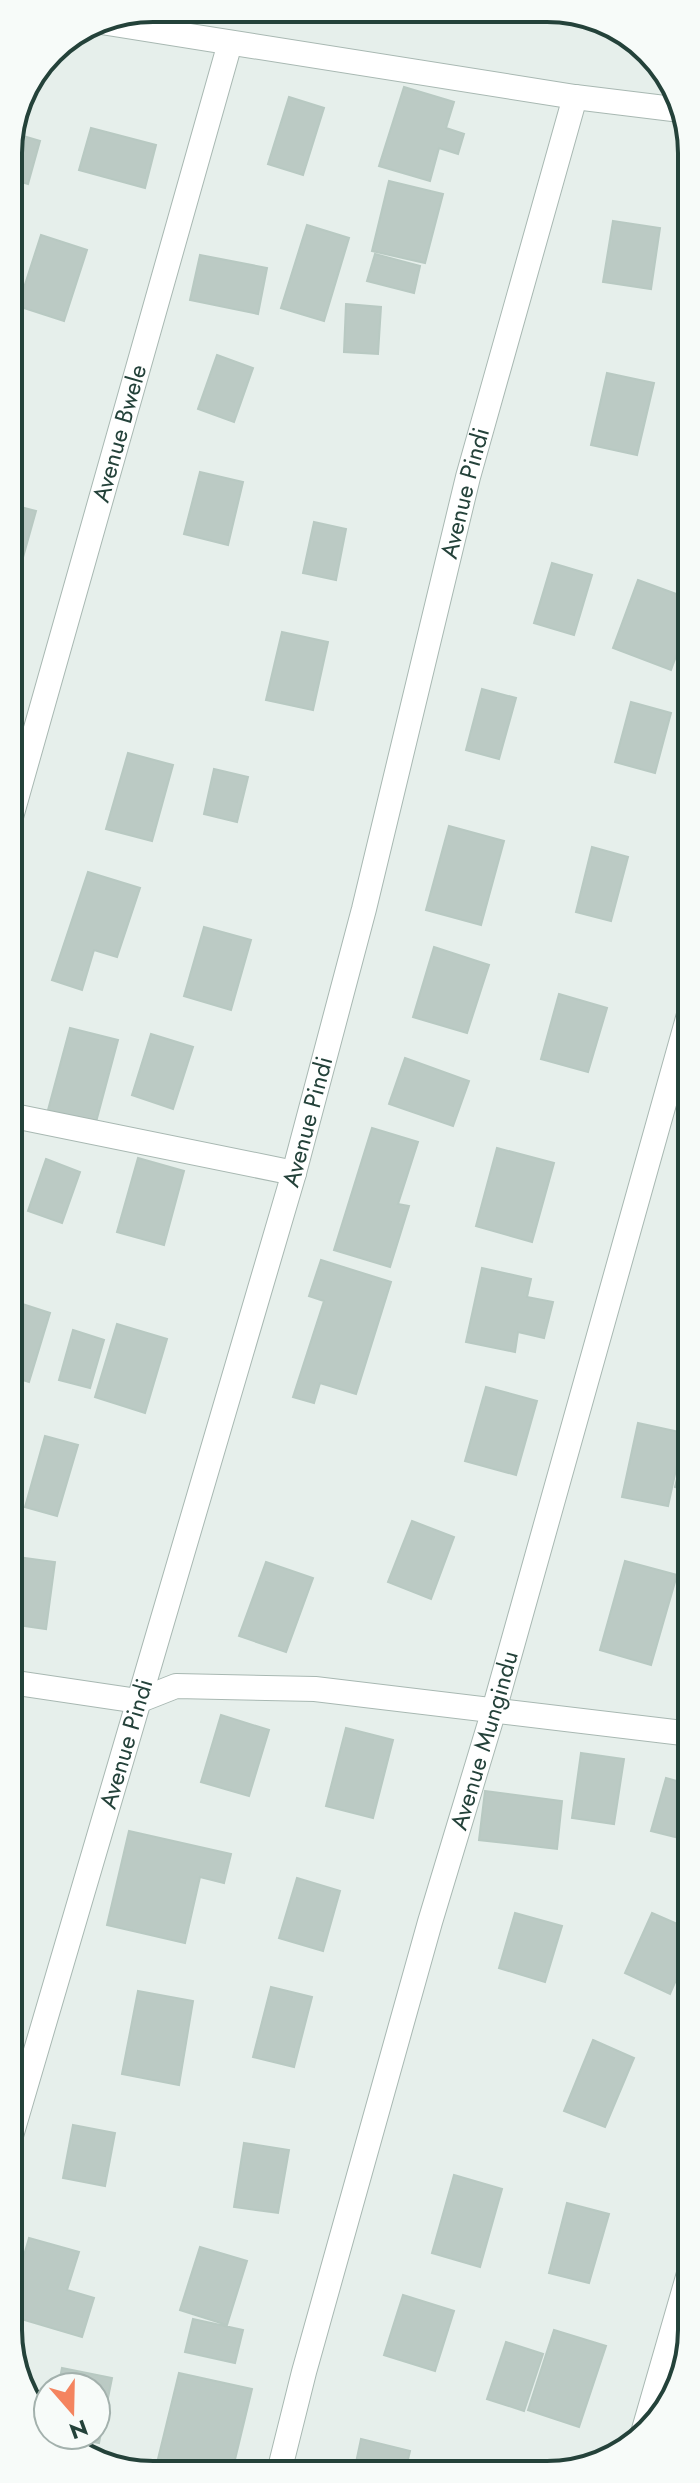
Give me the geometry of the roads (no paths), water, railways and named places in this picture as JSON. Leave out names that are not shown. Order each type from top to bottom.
[{"type":"street","points":[[124,26],[575,97],[670,109]]},
{"type":"street","name":"Avenue Bwele","points":[[22,778],[230,43]]},
{"type":"street","name":"Avenue Pindi","points":[[22,2098],[294,1173],[364,909],[468,477],[575,97]]},
{"type":"street","name":"Avenue Mungindu","points":[[282,2461],[430,1922],[494,1710],[678,1054]]},
{"type":"street","points":[[22,1118],[294,1173]]},
{"type":"street","points":[[22,1684],[138,1701],[176,1686],[315,1689],[678,1732]]},
{"type":"street","points":[[650,2409],[678,2312]]}]
